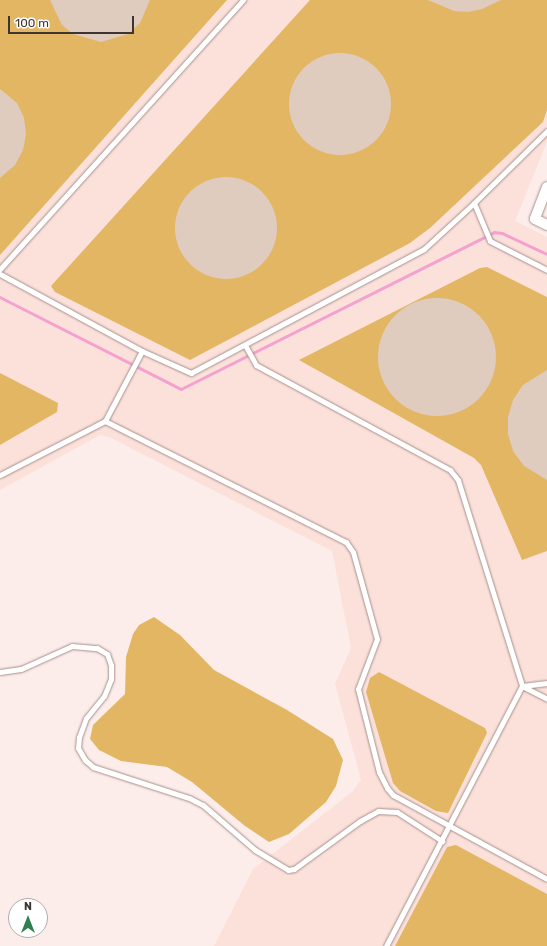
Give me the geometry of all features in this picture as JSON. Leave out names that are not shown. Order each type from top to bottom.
[{"type":"street","points":[[547,187],[535,219],[547,225]]},
{"type":"lane","points":[[0,269],[243,0]]},
{"type":"lane","points":[[0,274],[142,351],[191,373],[424,249],[474,203],[547,131]]},
{"type":"lane","points":[[474,203],[481,224],[490,241],[547,270]]},
{"type":"lane","points":[[245,345],[256,365],[450,470],[458,480],[522,686],[386,946]]},
{"type":"lane","points":[[0,475],[105,422],[142,351]]},
{"type":"lane","points":[[105,422],[346,542],[354,552],[377,639],[358,689],[379,772],[393,795],[547,878]]},
{"type":"lane","points":[[0,672],[21,669],[72,646],[98,648],[107,654],[111,666],[110,679],[104,696],[86,718],[79,737],[78,748],[85,760],[93,767],[189,798],[203,805],[255,850],[288,870],[294,869],[360,820],[378,811],[397,812],[442,841]]},
{"type":"lane","points":[[522,686],[547,683]]},
{"type":"lane","points":[[522,686],[547,699]]},
{"type":"shaded area","points":[[0,0],[547,0],[547,142],[515,221],[547,237],[547,946],[214,946],[253,869],[352,792],[361,780],[335,684],[351,648],[332,551],[109,437],[100,435],[0,490]]},
{"type":"shaded area","points":[[0,0],[227,0],[0,255]]},
{"type":"shaded area","points":[[310,0],[547,0],[547,110],[543,122],[430,228],[410,243],[190,360],[55,292],[51,286]]},
{"type":"shaded area","points":[[487,267],[547,297],[547,551],[522,560],[481,465],[474,458],[299,360],[480,268]]},
{"type":"shaded area","points":[[0,373],[58,403],[57,412],[0,445]]},
{"type":"shaded area","points":[[154,617],[180,635],[214,670],[287,710],[333,739],[343,760],[336,786],[326,802],[289,834],[269,842],[245,826],[192,782],[167,767],[121,761],[99,750],[90,739],[93,725],[125,694],[126,657],[133,634],[139,625]]},
{"type":"shaded area","points":[[379,672],[485,728],[487,733],[448,813],[436,811],[400,791],[393,783],[366,692],[370,678]]},
{"type":"shaded area","points":[[456,845],[547,894],[547,946],[395,946],[447,847]]},
{"type":"building","points":[[50,0],[150,0],[140,23],[128,34],[101,42],[73,34],[62,25]]},
{"type":"building","points":[[428,0],[501,0],[482,9],[468,12],[454,11]]},
{"type":"building","points":[[340,53],[350,54],[369,61],[383,75],[390,94],[390,114],[383,133],[369,147],[350,154],[340,155],[330,154],[311,147],[297,133],[290,114],[289,104],[290,94],[297,75],[311,61],[330,54]]},
{"type":"building","points":[[0,89],[17,103],[24,118],[26,134],[23,150],[15,165],[0,178]]},
{"type":"building","points":[[226,177],[245,181],[262,192],[273,209],[277,228],[273,247],[262,264],[245,275],[226,279],[207,275],[190,264],[179,247],[175,228],[179,209],[190,192],[207,181]]},
{"type":"building","points":[[437,298],[448,299],[459,303],[470,308],[479,315],[486,324],[491,335],[495,346],[495,368],[491,379],[486,390],[479,399],[470,406],[459,411],[448,415],[437,416],[426,415],[415,411],[404,406],[395,399],[388,390],[383,379],[379,368],[378,357],[379,346],[383,335],[388,324],[395,315],[404,308],[415,303],[426,299]]},
{"type":"building","points":[[547,370],[547,480],[524,466],[513,451],[508,434],[508,417],[513,400],[523,385]]},
{"type":"waterway","points":[[0,297],[181,389],[494,232],[502,233],[547,254]]}]
